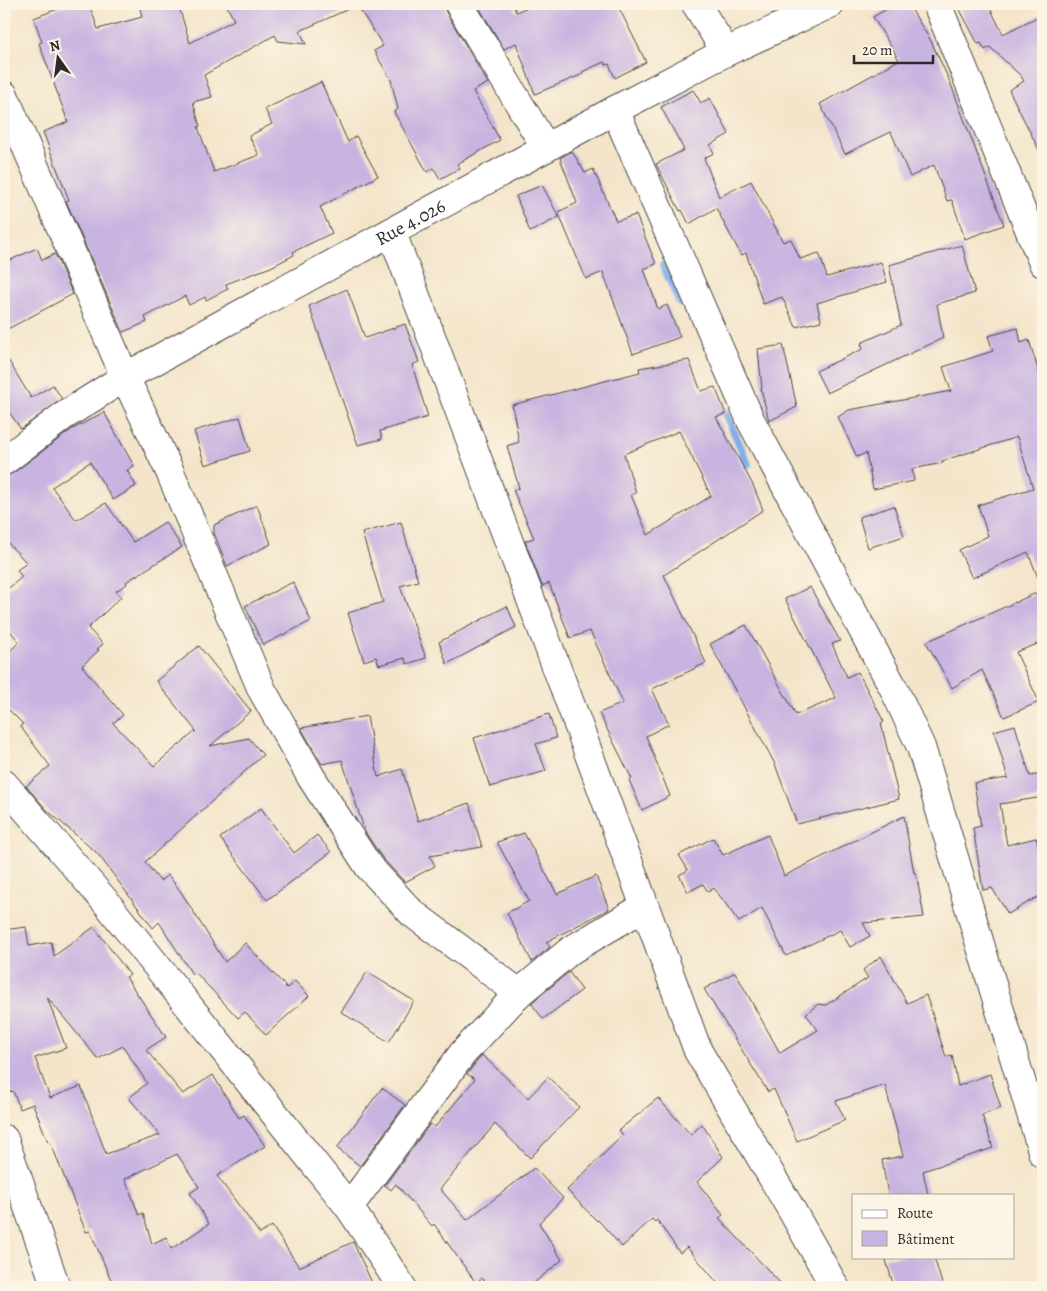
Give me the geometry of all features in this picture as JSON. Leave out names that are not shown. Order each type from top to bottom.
[{"type":"street","points":[[459,4],[546,148]]},
{"type":"street","points":[[696,4],[726,52]]},
{"type":"street","points":[[937,4],[1043,263]]},
{"type":"street","name":"Rue 4.026","points":[[4,461],[62,417],[125,377],[615,110],[818,6]]},
{"type":"street","points":[[4,95],[125,377],[170,472],[262,690],[311,777],[369,867],[412,913],[519,993]]},
{"type":"street","points":[[615,110],[751,421],[893,687],[921,747],[1043,1154]]},
{"type":"street","points":[[392,233],[698,1050],[792,1209],[835,1287]]},
{"type":"street","points":[[4,784],[106,901],[349,1207],[402,1287]]},
{"type":"street","points":[[349,1207],[463,1053],[519,993],[571,950],[644,907]]},
{"type":"street","points":[[4,1138],[48,1284]]},
{"type":"building","points":[[70,4],[89,4],[98,29],[142,17],[139,4],[178,4],[190,43],[234,20],[226,4],[443,4],[488,83],[473,91],[500,140],[457,164],[460,168],[440,179],[434,168],[427,172],[394,112],[398,109],[391,80],[374,51],[383,46],[357,5],[300,31],[306,44],[278,41],[275,35],[204,75],[212,97],[193,102],[200,126],[198,127],[214,172],[259,155],[249,136],[272,124],[265,109],[321,82],[348,142],[356,136],[378,176],[320,207],[332,233],[293,252],[294,255],[271,267],[226,284],[228,289],[206,300],[205,297],[189,305],[185,296],[145,317],[147,322],[123,332],[66,201],[69,200],[43,132],[68,122],[39,43],[42,42],[34,18]]},
{"type":"building","points":[[477,4],[513,4],[516,12],[535,4],[617,4],[646,62],[615,78],[609,64],[606,65],[604,62],[582,72],[583,74],[535,94],[516,43],[504,49]]},
{"type":"building","points":[[895,4],[908,4],[931,41],[950,82],[1004,225],[965,239],[952,200],[947,201],[934,165],[910,177],[891,132],[845,154],[820,104],[899,60],[873,17]]},
{"type":"building","points":[[957,4],[988,4],[1003,34],[1043,14],[1043,158],[1009,90],[1024,81],[990,47],[985,50],[981,43],[978,44]]},
{"type":"building","points":[[693,90],[701,103],[710,98],[729,134],[710,145],[714,153],[704,158],[719,197],[751,181],[783,242],[791,239],[800,259],[819,253],[827,277],[881,262],[887,282],[817,303],[821,321],[796,327],[782,297],[763,304],[746,253],[741,255],[716,208],[689,224],[682,210],[680,211],[656,164],[684,150],[661,107]]},
{"type":"building","points":[[572,151],[585,173],[593,169],[616,221],[636,215],[656,264],[644,269],[658,309],[667,305],[680,337],[633,354],[603,272],[586,279],[558,212],[577,203],[560,158]]},
{"type":"building","points":[[542,185],[559,217],[530,232],[516,196]]},
{"type":"building","points":[[962,245],[975,293],[937,304],[943,338],[827,393],[816,371],[863,349],[861,343],[901,325],[889,265]]},
{"type":"building","points":[[37,248],[42,260],[55,254],[73,294],[4,331],[4,263]]},
{"type":"building","points":[[347,289],[365,338],[405,324],[419,362],[412,365],[428,417],[380,431],[382,439],[358,445],[309,306]]},
{"type":"building","points":[[1018,328],[1021,343],[1029,340],[1043,386],[1042,588],[1028,552],[972,578],[959,550],[988,536],[978,505],[1033,488],[1017,437],[942,461],[943,463],[912,469],[914,481],[873,489],[866,453],[857,457],[838,417],[849,410],[951,391],[943,367],[993,351],[988,336]]},
{"type":"building","points":[[783,345],[797,407],[769,421],[761,389],[758,349]]},
{"type":"building","points":[[4,353],[31,398],[53,385],[62,399],[21,429],[4,405]]},
{"type":"building","points":[[689,360],[701,391],[715,387],[726,414],[716,417],[753,485],[763,510],[664,575],[706,663],[652,689],[669,724],[646,736],[670,796],[642,810],[629,780],[632,779],[599,713],[623,703],[590,631],[570,638],[549,583],[542,586],[525,541],[534,538],[513,490],[519,488],[507,446],[519,442],[512,405],[640,372],[639,368]],"holes":[[[679,431],[711,496],[648,535],[631,495],[636,493],[624,454]]]},
{"type":"building","points":[[104,412],[134,466],[127,470],[136,486],[113,500],[90,462],[52,487],[76,520],[106,503],[133,542],[165,522],[182,547],[126,582],[127,584],[116,591],[121,597],[88,628],[103,644],[82,666],[123,715],[113,723],[154,766],[196,731],[156,681],[199,646],[251,711],[210,746],[249,738],[263,755],[145,862],[160,881],[168,875],[181,892],[225,962],[245,943],[287,988],[295,981],[309,996],[266,1035],[245,1012],[238,1018],[195,972],[192,974],[159,922],[153,928],[98,854],[47,810],[26,786],[50,766],[20,726],[23,724],[4,705],[4,657],[19,642],[4,623],[4,592],[22,577],[17,570],[27,563],[4,539],[4,476],[13,473],[71,430]]},
{"type":"building","points":[[240,417],[250,451],[205,465],[194,431]]},
{"type":"building","points":[[257,505],[271,544],[227,566],[214,533],[214,525]]},
{"type":"building","points":[[894,506],[904,536],[868,548],[859,517]]},
{"type":"building","points":[[401,522],[418,581],[400,586],[426,658],[407,664],[405,658],[379,665],[376,657],[364,661],[348,613],[383,602],[362,533]]},
{"type":"building","points":[[293,582],[311,621],[263,645],[245,606]]},
{"type":"building","points":[[810,587],[840,641],[832,644],[847,677],[858,672],[884,722],[881,723],[899,799],[797,824],[775,764],[710,644],[746,625],[796,715],[836,698],[785,599]]},
{"type":"building","points":[[1043,590],[1043,642],[1016,652],[1039,702],[1004,717],[982,670],[952,688],[926,642]]},
{"type":"building","points":[[507,606],[516,627],[447,664],[439,642]]},
{"type":"building","points":[[549,714],[556,738],[536,744],[546,771],[490,787],[474,738]]},
{"type":"building","points":[[367,716],[378,777],[402,769],[418,821],[469,803],[482,847],[430,856],[435,866],[405,882],[383,859],[365,832],[342,760],[322,764],[301,728]]},
{"type":"building","points":[[1015,725],[1030,776],[1043,774],[1043,797],[1000,804],[1007,845],[1036,838],[1043,862],[1043,894],[1008,914],[992,888],[983,890],[973,828],[981,826],[974,783],[1008,778],[994,731]]},
{"type":"building","points":[[261,808],[294,853],[317,835],[331,852],[267,900],[220,838]]},
{"type":"building","points":[[904,816],[924,917],[863,923],[870,936],[850,947],[840,930],[786,956],[762,908],[739,922],[714,888],[708,892],[703,884],[688,892],[679,875],[688,870],[679,855],[713,838],[723,855],[768,835],[784,876]]},
{"type":"building","points":[[524,833],[557,894],[596,876],[609,909],[546,942],[550,947],[532,962],[507,913],[529,901],[497,842]]},
{"type":"building","points":[[26,927],[29,946],[51,942],[54,956],[94,927],[130,975],[126,977],[166,1037],[146,1050],[183,1094],[213,1075],[239,1118],[244,1115],[265,1146],[217,1176],[260,1234],[272,1226],[299,1267],[353,1242],[374,1287],[114,1287],[90,1231],[86,1232],[50,1141],[48,1142],[33,1104],[20,1109],[13,1091],[4,1093],[4,930]],"holes":[[[47,997],[98,1059],[123,1046],[147,1083],[129,1098],[160,1135],[106,1154],[81,1086],[50,1098],[35,1058],[66,1048]],[[177,1154],[199,1187],[190,1193],[209,1224],[171,1249],[166,1237],[152,1244],[143,1213],[139,1215],[125,1179]]]},
{"type":"building","points":[[881,956],[907,1003],[926,995],[946,1057],[952,1055],[958,1086],[990,1074],[1001,1108],[982,1115],[993,1148],[923,1171],[928,1194],[888,1194],[882,1160],[903,1156],[885,1085],[836,1101],[845,1120],[797,1141],[774,1089],[768,1092],[704,989],[735,972],[780,1053],[818,1030],[806,1014],[818,1004],[826,1005],[868,978],[863,970]]},
{"type":"building","points":[[367,972],[414,1001],[389,1042],[341,1012]]},
{"type":"building","points":[[569,972],[582,990],[543,1019],[531,1003]]},
{"type":"building","points":[[482,1055],[528,1098],[548,1077],[579,1107],[530,1158],[495,1124],[440,1189],[467,1220],[534,1168],[563,1198],[539,1223],[562,1260],[529,1287],[489,1287],[482,1278],[476,1283],[434,1224],[432,1226],[396,1184],[391,1190],[385,1185],[430,1124],[435,1127],[475,1079],[467,1074]]},
{"type":"building","points":[[382,1088],[405,1105],[360,1166],[337,1148]]},
{"type":"building","points":[[658,1098],[691,1135],[702,1124],[723,1157],[697,1182],[723,1215],[719,1218],[784,1287],[721,1287],[687,1247],[680,1253],[657,1220],[655,1222],[652,1219],[622,1247],[567,1190],[623,1135],[619,1130]]},
{"type":"building","points":[[885,1258],[934,1258],[943,1287],[894,1287]]},
{"type":"waterway","points":[[663,265],[680,303]]},
{"type":"waterway","points":[[726,414],[748,464]]}]
